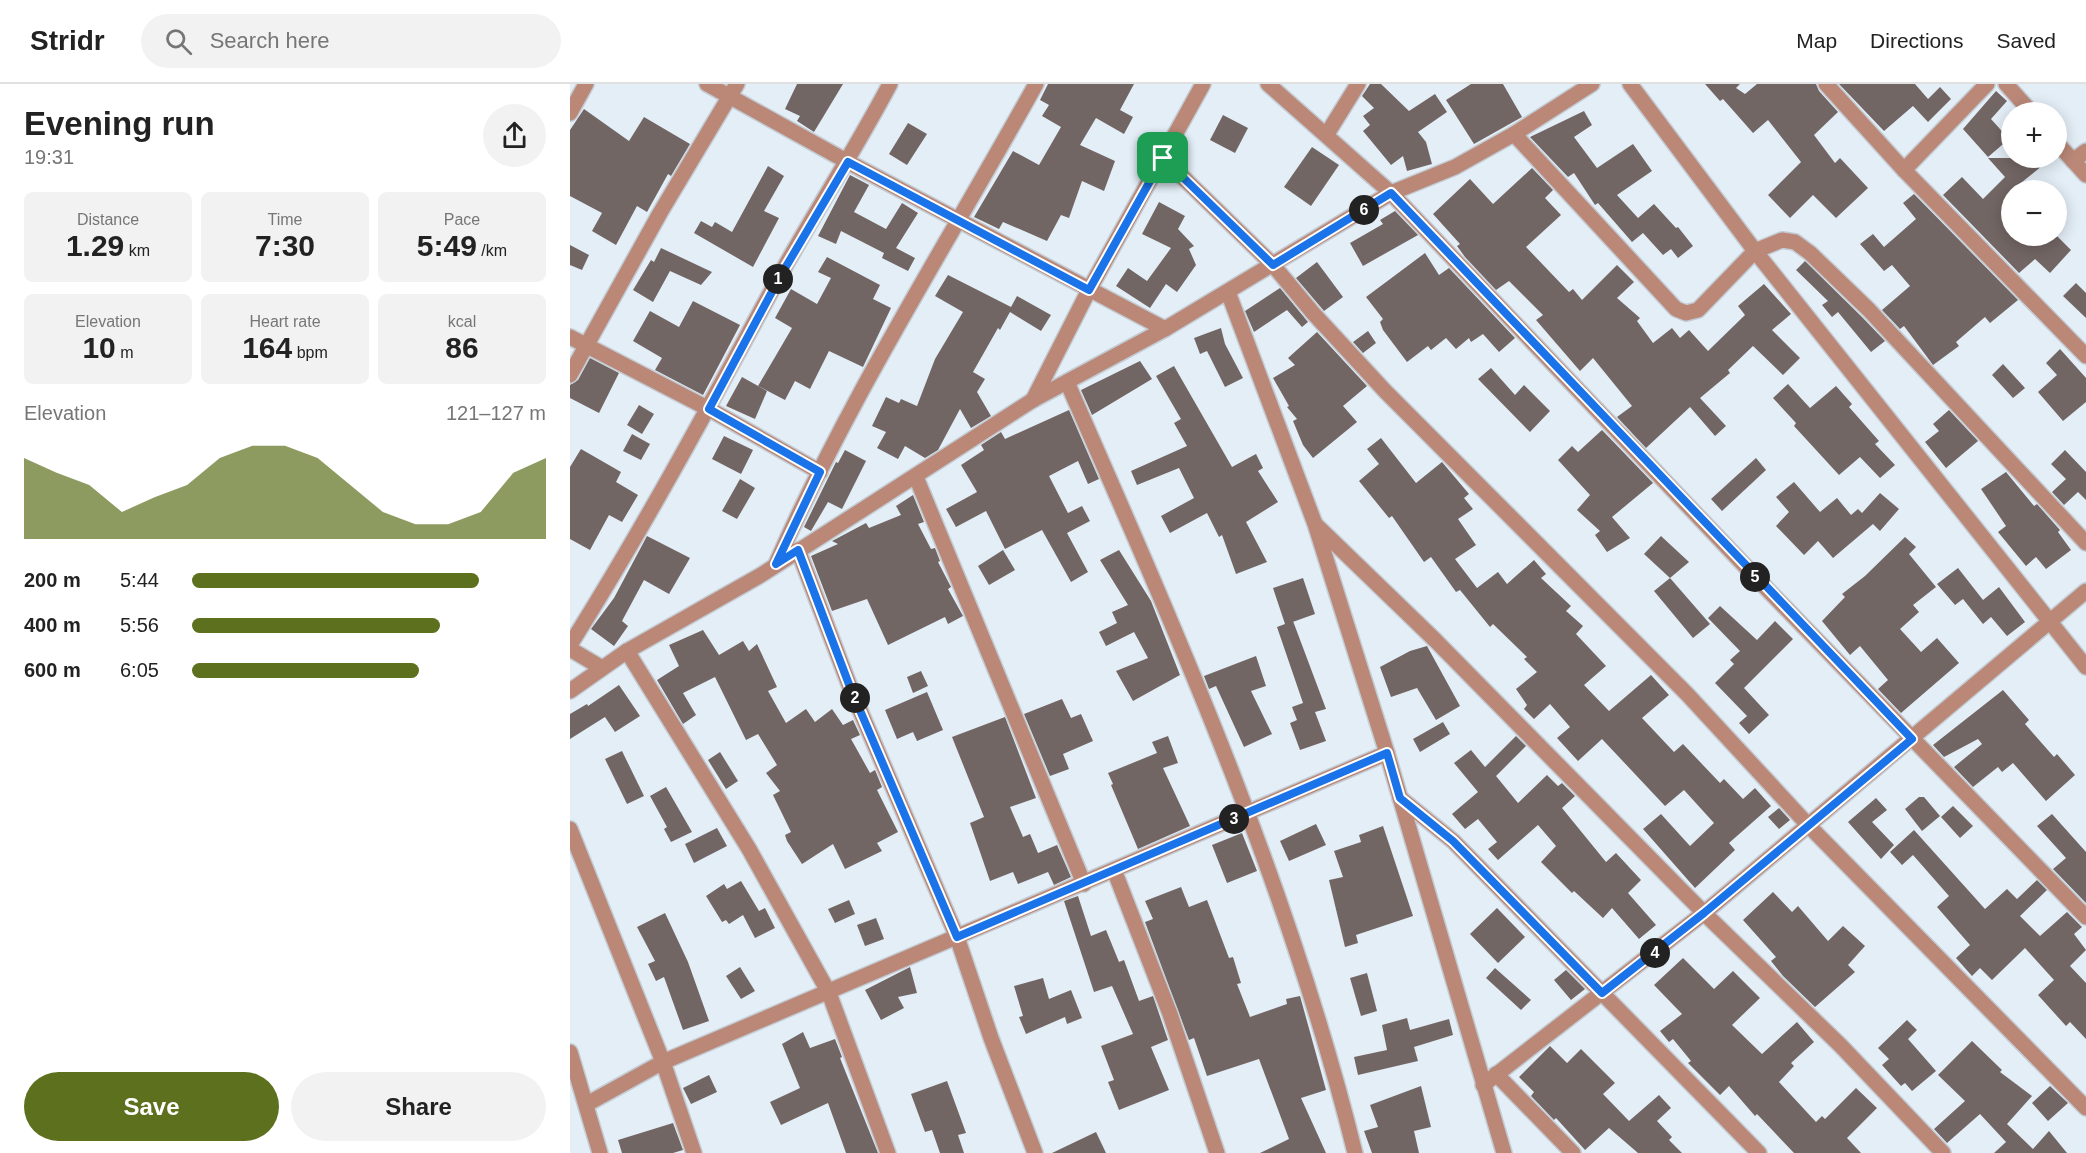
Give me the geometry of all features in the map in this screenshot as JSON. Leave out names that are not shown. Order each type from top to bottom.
[{"type":"street","points":[[570,114],[586,84]]},
{"type":"street","points":[[707,84],[733,90],[848,162],[1165,329]]},
{"type":"street","points":[[602,668],[570,647],[709,409],[781,275],[848,162],[890,84]]},
{"type":"street","points":[[776,564],[820,472],[958,220],[1036,84]]},
{"type":"street","points":[[1033,400],[1089,290],[1203,84]]},
{"type":"street","points":[[1268,84],[1391,193],[1912,739],[2086,917]]},
{"type":"street","points":[[1327,134],[1358,84]]},
{"type":"street","points":[[570,692],[627,651],[776,564],[916,477],[1033,400],[1165,329],[1391,193],[1455,167],[1514,134],[1592,84]]},
{"type":"street","points":[[1630,84],[1755,251],[2086,667]]},
{"type":"street","points":[[1826,84],[1904,170],[2086,356]]},
{"type":"street","points":[[1904,170],[1987,84]]},
{"type":"street","points":[[2008,85],[2022,102]]},
{"type":"street","points":[[570,375],[660,213],[733,90]]},
{"type":"street","points":[[1514,134],[1676,309],[1686,313],[1698,310],[1755,251],[1782,240],[1795,242],[1810,253],[1869,310],[2086,543]]},
{"type":"street","points":[[2073,161],[2086,151]]},
{"type":"street","points":[[2067,154],[2086,175]]},
{"type":"street","points":[[1163,158],[1273,265],[1312,313],[1385,391],[1687,694],[1809,826],[2086,1108]]},
{"type":"street","points":[[1228,292],[1315,524],[1387,753],[1504,1153]]},
{"type":"street","points":[[570,337],[709,409],[820,472]]},
{"type":"street","points":[[1067,382],[1209,712],[1249,813],[1302,963],[1356,1153]]},
{"type":"street","points":[[916,477],[1084,884]]},
{"type":"street","points":[[1315,524],[1524,728],[1704,913],[1841,1046],[1943,1153]]},
{"type":"street","points":[[798,550],[850,687],[957,937],[991,1038],[1035,1153]]},
{"type":"street","points":[[1483,1084],[1704,913],[2086,591]]},
{"type":"street","points":[[627,651],[749,849],[829,993],[888,1153]]},
{"type":"street","points":[[587,1104],[663,1062],[1387,753]]},
{"type":"street","points":[[1400,798],[1453,841],[1759,1153]]},
{"type":"street","points":[[570,829],[663,1062],[694,1153]]},
{"type":"street","points":[[1114,870],[1170,1014],[1216,1153]]},
{"type":"street","points":[[570,1052],[600,1153]]},
{"type":"street","points":[[1496,1074],[1573,1153]]},
{"type":"building","points":[[797,84],[843,84],[814,132],[797,121],[800,116],[785,109]]},
{"type":"building","points":[[1048,84],[1134,84],[1120,110],[1133,117],[1124,134],[1096,118],[1080,145],[1115,161],[1104,191],[1082,181],[1069,218],[1061,215],[1047,241],[1003,222],[999,229],[974,217],[1013,151],[1039,165],[1061,127],[1042,116],[1049,105],[1040,100]]},
{"type":"building","points":[[1370,84],[1381,84],[1409,111],[1435,94],[1447,112],[1418,132],[1426,142],[1432,164],[1407,171],[1403,156],[1391,165],[1363,131],[1370,125],[1363,116],[1374,108],[1362,96]]},
{"type":"building","points":[[1471,84],[1503,84],[1522,117],[1474,144],[1446,100]]},
{"type":"building","points":[[1705,84],[1740,84],[1736,88],[1745,94],[1757,84],[1816,84],[1819,91],[1838,112],[1814,135],[1835,163],[1840,158],[1868,188],[1836,218],[1813,195],[1790,218],[1768,195],[1801,162],[1768,120],[1753,133],[1723,99],[1720,101]]},
{"type":"building","points":[[1839,84],[1915,84],[1928,99],[1940,87],[1951,99],[1928,122],[1913,106],[1884,131]]},
{"type":"building","points":[[1996,91],[2007,101],[2001,102],[2001,108],[1991,119],[2001,130],[2001,146],[1988,157],[1963,129]]},
{"type":"building","points":[[584,109],[629,141],[644,117],[690,144],[671,176],[668,174],[647,212],[637,206],[616,245],[592,231],[602,213],[570,196],[570,130]]},
{"type":"building","points":[[1584,111],[1592,125],[1574,137],[1597,168],[1633,144],[1652,171],[1617,195],[1638,218],[1654,204],[1676,228],[1678,227],[1693,246],[1678,258],[1671,249],[1663,255],[1643,233],[1632,242],[1598,203],[1595,205],[1574,173],[1568,177],[1530,137]]},
{"type":"building","points":[[1223,115],[1248,128],[1235,153],[1210,140]]},
{"type":"building","points":[[908,123],[927,134],[907,165],[889,154]]},
{"type":"building","points":[[1312,147],[1339,165],[1311,206],[1284,187]]},
{"type":"building","points":[[1988,158],[2001,158],[2001,168],[2040,168],[2024,180],[2002,180],[2005,177]]},
{"type":"building","points":[[768,166],[784,176],[764,211],[779,218],[753,267],[694,233],[701,221],[712,227],[715,222],[732,232]]},
{"type":"building","points":[[1532,168],[1553,190],[1545,198],[1561,215],[1526,247],[1569,292],[1573,289],[1582,300],[1617,265],[1634,282],[1617,298],[1640,318],[1637,321],[1653,343],[1672,328],[1680,338],[1689,330],[1708,351],[1745,315],[1738,306],[1764,284],[1791,314],[1772,330],[1800,358],[1783,375],[1753,346],[1728,370],[1730,373],[1700,398],[1726,426],[1715,436],[1690,407],[1646,448],[1617,417],[1632,406],[1593,358],[1580,371],[1536,320],[1543,315],[1509,281],[1496,290],[1465,257],[1457,246],[1460,244],[1433,214],[1470,179],[1493,204]]},
{"type":"building","points":[[850,175],[869,185],[854,212],[886,229],[902,203],[918,213],[896,248],[915,258],[908,271],[882,258],[884,253],[841,231],[836,244],[818,236]]},
{"type":"building","points":[[1962,177],[1983,199],[2001,181],[2001,246],[2067,246],[2071,250],[2050,273],[2035,259],[2019,273],[1943,195]]},
{"type":"building","points":[[1914,194],[2018,300],[1990,323],[1985,317],[1956,342],[1959,346],[1933,365],[1904,326],[1900,329],[1882,310],[1910,286],[1892,265],[1884,271],[1860,244],[1873,234],[1884,247],[1916,219],[1903,203]]},
{"type":"building","points":[[1159,202],[1185,216],[1178,229],[1194,246],[1189,249],[1196,265],[1177,292],[1166,284],[1150,308],[1116,286],[1128,268],[1147,281],[1171,248],[1142,234]]},
{"type":"building","points":[[1395,211],[1418,235],[1363,266],[1350,243],[1383,224],[1380,220]]},
{"type":"building","points":[[570,245],[589,255],[582,270],[570,265]]},
{"type":"building","points":[[661,248],[712,272],[701,285],[670,271],[653,302],[633,290],[651,260],[654,262]]},
{"type":"building","points":[[1425,253],[1439,275],[1449,268],[1515,338],[1499,352],[1483,334],[1471,342],[1469,338],[1456,349],[1446,338],[1431,350],[1428,346],[1407,362],[1383,330],[1380,322],[1383,319],[1366,297]]},
{"type":"building","points":[[827,257],[880,285],[873,299],[891,308],[863,367],[829,351],[810,389],[795,381],[785,400],[758,386],[792,328],[775,318],[791,289],[817,304],[831,278],[818,272]]},
{"type":"building","points":[[1805,261],[1885,341],[1871,352],[1838,312],[1832,317],[1822,305],[1828,301],[1796,270]]},
{"type":"building","points":[[1317,262],[1343,297],[1324,311],[1296,278]]},
{"type":"building","points":[[948,275],[1011,307],[1017,296],[1051,315],[1041,331],[1010,312],[1000,330],[998,328],[973,372],[985,379],[977,392],[991,416],[971,428],[960,409],[938,450],[925,458],[905,446],[898,459],[877,448],[886,432],[872,426],[886,397],[899,403],[901,399],[917,406],[935,359],[963,312],[935,296]]},
{"type":"building","points":[[2076,283],[2086,293],[2086,318],[2063,296]]},
{"type":"building","points":[[1280,288],[1308,322],[1302,327],[1287,310],[1254,332],[1245,311]]},
{"type":"building","points":[[693,301],[740,325],[703,395],[655,370],[662,358],[633,341],[650,311],[679,327]]},
{"type":"building","points":[[1221,328],[1225,344],[1243,378],[1225,387],[1207,351],[1200,354],[1194,338]]},
{"type":"building","points":[[1368,331],[1376,343],[1363,353],[1353,342]]},
{"type":"building","points":[[1317,332],[1367,386],[1343,406],[1357,422],[1313,458],[1303,445],[1293,421],[1297,419],[1287,407],[1289,406],[1273,378],[1295,365],[1288,358]]},
{"type":"building","points":[[2060,349],[2086,378],[2086,402],[2063,421],[2038,392],[2057,375],[2046,363]]},
{"type":"building","points":[[590,358],[619,373],[599,413],[570,398],[570,385],[578,380]]},
{"type":"building","points":[[1140,361],[1152,379],[1092,415],[1081,390]]},
{"type":"building","points":[[2003,364],[2025,388],[2013,398],[1992,375]]},
{"type":"building","points":[[1174,366],[1232,467],[1256,454],[1263,468],[1258,471],[1278,502],[1246,522],[1267,562],[1236,574],[1222,535],[1219,537],[1207,513],[1170,533],[1161,516],[1194,498],[1179,468],[1137,485],[1131,471],[1187,446],[1174,423],[1181,419],[1156,376]]},
{"type":"building","points":[[1491,368],[1515,395],[1524,385],[1550,411],[1530,432],[1478,379]]},
{"type":"building","points":[[742,377],[767,391],[755,419],[726,406]]},
{"type":"building","points":[[1788,384],[1810,408],[1836,386],[1852,404],[1849,407],[1879,441],[1875,444],[1895,465],[1880,478],[1860,457],[1839,475],[1794,426],[1796,423],[1773,398]]},
{"type":"building","points":[[639,405],[654,414],[642,434],[627,425]]},
{"type":"building","points":[[1069,410],[1099,479],[1088,484],[1078,461],[1049,476],[1068,513],[1082,506],[1090,521],[1067,533],[1088,572],[1071,582],[1042,530],[1005,549],[986,511],[956,527],[946,509],[977,492],[961,465],[984,450],[981,445],[1001,432],[1005,439]]},
{"type":"building","points":[[1949,410],[1978,441],[1946,468],[1925,442],[1939,431],[1933,424]]},
{"type":"building","points":[[1602,430],[1653,483],[1612,517],[1630,538],[1607,552],[1595,535],[1600,531],[1577,510],[1590,495],[1558,460],[1572,446],[1578,452]]},
{"type":"building","points":[[632,434],[650,444],[641,460],[623,451]]},
{"type":"building","points":[[724,436],[753,450],[741,474],[712,459]]},
{"type":"building","points":[[1381,438],[1416,483],[1442,462],[1469,494],[1464,498],[1473,509],[1458,519],[1476,545],[1455,559],[1477,588],[1498,572],[1507,584],[1534,560],[1546,574],[1541,578],[1571,606],[1566,611],[1583,626],[1576,634],[1606,666],[1584,685],[1609,711],[1651,675],[1669,695],[1642,718],[1674,752],[1683,744],[1720,783],[1724,779],[1743,799],[1755,788],[1771,806],[1729,843],[1735,850],[1695,888],[1643,829],[1661,814],[1690,846],[1714,823],[1684,790],[1665,806],[1602,739],[1578,761],[1557,738],[1570,727],[1550,704],[1534,719],[1524,709],[1527,705],[1516,689],[1537,672],[1524,659],[1527,657],[1493,624],[1490,627],[1460,590],[1456,592],[1431,557],[1424,562],[1392,516],[1389,518],[1359,481],[1379,464],[1367,449]]},
{"type":"building","points":[[581,449],[621,472],[616,482],[638,495],[622,522],[609,515],[590,550],[570,539],[570,467]]},
{"type":"building","points":[[845,450],[866,461],[842,509],[828,502],[811,531],[804,527],[836,462],[838,463]]},
{"type":"building","points":[[2065,450],[2086,472],[2086,500],[2078,492],[2064,505],[2052,492],[2066,479],[2051,464]]},
{"type":"building","points":[[1756,458],[1766,470],[1722,511],[1711,499]]},
{"type":"building","points":[[2006,472],[2034,506],[2037,504],[2060,530],[2058,532],[2071,550],[2046,569],[2036,557],[2026,566],[1998,532],[2006,526],[1981,489]]},
{"type":"building","points":[[740,479],[755,488],[737,519],[722,511]]},
{"type":"building","points":[[1794,482],[1820,512],[1837,498],[1851,515],[1858,509],[1862,513],[1880,493],[1899,509],[1880,531],[1873,524],[1833,558],[1818,541],[1804,555],[1776,526],[1789,512],[1776,497]]},
{"type":"building","points":[[913,495],[924,522],[918,524],[931,549],[935,548],[940,561],[938,562],[951,587],[948,589],[963,616],[948,624],[945,617],[888,645],[867,599],[832,611],[811,556],[838,544],[832,541],[866,523],[869,528],[901,515],[896,506]]},
{"type":"building","points":[[647,536],[690,558],[669,594],[644,580],[622,621],[628,626],[614,646],[591,629],[614,598]]},
{"type":"building","points":[[1661,536],[1689,562],[1670,578],[1644,554]]},
{"type":"building","points":[[1905,537],[1916,547],[1909,554],[1936,587],[1913,605],[1919,612],[1900,629],[1921,652],[1937,638],[1959,663],[1901,713],[1878,689],[1888,680],[1860,646],[1850,655],[1822,621],[1845,597],[1842,594],[1865,576]]},
{"type":"building","points":[[1003,550],[1015,570],[989,585],[978,566]]},
{"type":"building","points":[[1119,550],[1151,601],[1180,675],[1133,701],[1116,671],[1148,658],[1134,632],[1106,646],[1099,632],[1117,623],[1112,612],[1128,605],[1100,560]]},
{"type":"building","points":[[1958,568],[1983,600],[1999,587],[2025,622],[2007,636],[1991,617],[1983,624],[1963,599],[1955,605],[1937,584]]},
{"type":"building","points":[[1303,578],[1315,614],[1293,622],[1326,709],[1315,712],[1326,741],[1300,750],[1290,723],[1297,720],[1292,707],[1303,703],[1277,627],[1285,624],[1273,588]]},
{"type":"building","points":[[1670,578],[1710,624],[1693,638],[1654,591]]},
{"type":"building","points":[[1720,606],[1757,640],[1775,621],[1793,639],[1744,688],[1769,715],[1749,734],[1739,723],[1747,716],[1715,683],[1734,664],[1730,660],[1740,651],[1708,618]]},
{"type":"building","points":[[703,630],[719,655],[743,641],[749,651],[757,644],[777,687],[768,691],[786,723],[806,709],[815,722],[832,709],[843,725],[853,720],[860,735],[851,739],[870,773],[875,770],[882,787],[877,790],[898,832],[877,843],[882,851],[845,869],[833,844],[802,864],[785,835],[791,832],[773,795],[780,791],[766,773],[777,765],[758,734],[746,740],[715,677],[683,693],[696,715],[683,724],[657,680],[679,666],[669,645]]},
{"type":"building","points":[[1427,646],[1460,706],[1436,720],[1417,688],[1391,697],[1380,667],[1410,651]]},
{"type":"building","points":[[1256,656],[1266,686],[1251,691],[1272,734],[1244,747],[1216,686],[1209,689],[1204,676]]},
{"type":"building","points":[[921,671],[928,686],[913,693],[907,677]]},
{"type":"building","points":[[619,685],[640,716],[615,732],[605,717],[570,739],[570,714],[587,704],[588,706]]},
{"type":"building","points":[[2003,690],[2029,720],[2025,724],[2054,757],[2057,754],[2075,775],[2046,801],[2013,763],[2002,772],[1998,767],[1973,787],[1954,767],[1982,744],[1978,739],[1944,757],[1933,745]]},
{"type":"building","points":[[927,692],[943,730],[917,741],[913,732],[897,739],[885,710]]},
{"type":"building","points":[[1062,699],[1071,718],[1081,714],[1093,741],[1063,754],[1069,769],[1050,776],[1024,714]]},
{"type":"building","points":[[1005,717],[1036,798],[1010,807],[1023,837],[1030,834],[1038,853],[1057,845],[1071,877],[1054,885],[1048,872],[1018,884],[1013,872],[990,881],[970,823],[984,817],[952,737]]},
{"type":"building","points":[[1443,722],[1450,734],[1420,752],[1413,739]]},
{"type":"building","points":[[1168,736],[1178,763],[1163,768],[1190,826],[1138,849],[1108,773],[1157,753],[1152,742]]},
{"type":"building","points":[[1516,736],[1526,746],[1496,776],[1518,803],[1547,775],[1558,786],[1562,783],[1575,796],[1562,808],[1606,862],[1616,853],[1641,880],[1628,893],[1656,925],[1639,939],[1612,908],[1603,918],[1574,891],[1572,893],[1541,862],[1556,846],[1538,825],[1498,860],[1488,849],[1497,842],[1478,819],[1465,829],[1452,814],[1478,792],[1454,763],[1471,750],[1485,767]]},
{"type":"building","points":[[622,751],[644,796],[627,804],[605,759]]},
{"type":"building","points":[[720,752],[738,781],[726,789],[708,760]]},
{"type":"building","points":[[666,787],[692,832],[671,842],[664,829],[667,827],[650,796]]},
{"type":"building","points":[[1919,797],[1924,797],[1940,816],[1922,831],[1905,809]]},
{"type":"building","points":[[1876,798],[1887,810],[1872,822],[1894,845],[1881,859],[1848,822]]},
{"type":"building","points":[[1953,806],[1973,826],[1960,838],[1941,817]]},
{"type":"building","points":[[1779,808],[1790,820],[1779,829],[1768,817]]},
{"type":"building","points":[[2052,814],[2086,852],[2086,903],[2053,869],[2066,858],[2037,826]]},
{"type":"building","points":[[1316,824],[1326,845],[1289,861],[1280,841]]},
{"type":"building","points":[[1383,826],[1413,916],[1356,935],[1358,943],[1345,947],[1329,880],[1343,877],[1334,851],[1361,842],[1359,835]]},
{"type":"building","points":[[717,828],[727,846],[694,863],[685,844]]},
{"type":"building","points":[[1914,830],[1985,909],[2007,889],[2017,899],[2037,880],[2047,890],[2020,916],[2040,936],[2067,912],[2082,927],[2074,934],[2086,950],[2070,966],[2086,983],[2086,1039],[2070,1022],[2066,1026],[2038,995],[2054,980],[2025,948],[1992,980],[1980,968],[1972,976],[1956,958],[1970,945],[1937,907],[1949,896],[1913,855],[1902,865],[1890,852]]},
{"type":"building","points":[[1242,833],[1257,871],[1227,883],[1212,845]]},
{"type":"building","points":[[741,881],[759,911],[765,908],[775,928],[755,938],[743,915],[729,924],[726,920],[722,922],[706,896],[724,884],[727,889]]},
{"type":"building","points":[[1181,887],[1189,907],[1207,900],[1229,958],[1233,957],[1241,983],[1237,984],[1250,1017],[1287,1004],[1286,999],[1300,996],[1326,1090],[1301,1098],[1326,1153],[1260,1153],[1289,1139],[1259,1059],[1207,1076],[1194,1038],[1189,1040],[1145,922],[1153,919],[1145,901]]},
{"type":"building","points":[[1773,892],[1792,912],[1798,906],[1828,941],[1843,926],[1865,946],[1848,965],[1855,972],[1815,1007],[1783,976],[1771,961],[1776,957],[1743,920]]},
{"type":"building","points":[[1078,896],[1091,936],[1106,930],[1119,962],[1124,960],[1139,1001],[1153,996],[1168,1040],[1151,1047],[1169,1090],[1119,1110],[1108,1082],[1114,1080],[1101,1046],[1133,1034],[1112,986],[1094,992],[1064,901]]},
{"type":"building","points":[[849,900],[855,914],[835,923],[828,909]]},
{"type":"building","points":[[1497,908],[1525,937],[1498,963],[1470,934]]},
{"type":"building","points":[[665,913],[688,962],[709,1021],[683,1030],[664,977],[656,981],[648,964],[655,961],[637,927]]},
{"type":"building","points":[[876,918],[884,939],[865,946],[857,925]]},
{"type":"building","points":[[1683,958],[1714,989],[1733,971],[1760,998],[1732,1025],[1762,1054],[1797,1022],[1814,1042],[1791,1063],[1794,1066],[1779,1082],[1816,1122],[1822,1116],[1825,1119],[1856,1088],[1877,1108],[1847,1138],[1861,1153],[1794,1153],[1757,1114],[1755,1116],[1729,1086],[1720,1095],[1688,1063],[1691,1061],[1673,1039],[1669,1042],[1660,1031],[1682,1014],[1654,985]]},
{"type":"building","points":[[740,967],[755,991],[741,999],[726,976]]},
{"type":"building","points":[[910,967],[917,993],[898,997],[904,1008],[881,1020],[865,990]]},
{"type":"building","points":[[1495,968],[1531,1000],[1521,1010],[1486,978]]},
{"type":"building","points":[[1566,970],[1585,989],[1571,1000],[1554,980]]},
{"type":"building","points":[[1367,973],[1377,1011],[1361,1016],[1350,978]]},
{"type":"building","points":[[1043,978],[1049,999],[1071,990],[1082,1018],[1067,1024],[1065,1017],[1026,1034],[1019,1017],[1023,1016],[1014,986]]},
{"type":"building","points":[[1407,1018],[1410,1030],[1449,1019],[1453,1035],[1414,1047],[1418,1061],[1358,1075],[1354,1057],[1387,1050],[1382,1025]]},
{"type":"building","points":[[1907,1020],[1917,1030],[1908,1039],[1936,1071],[1912,1091],[1905,1083],[1901,1086],[1882,1065],[1889,1059],[1878,1048]]},
{"type":"building","points":[[803,1032],[810,1048],[835,1039],[842,1057],[840,1058],[878,1153],[846,1153],[828,1103],[781,1125],[770,1102],[800,1088],[782,1044]]},
{"type":"building","points":[[1972,1041],[2002,1070],[2000,1072],[2032,1096],[2007,1124],[2033,1149],[2049,1131],[2067,1153],[1994,1153],[2006,1142],[1980,1114],[1947,1143],[1934,1129],[1965,1101],[1938,1075]]},
{"type":"building","points":[[1550,1046],[1567,1063],[1581,1049],[1615,1083],[1603,1094],[1629,1121],[1659,1095],[1671,1108],[1657,1121],[1672,1137],[1669,1140],[1682,1153],[1638,1153],[1609,1128],[1585,1150],[1556,1118],[1554,1120],[1531,1096],[1534,1092],[1519,1077]]},
{"type":"building","points":[[709,1075],[717,1092],[691,1104],[683,1088]]},
{"type":"building","points":[[947,1081],[966,1133],[958,1135],[964,1153],[940,1153],[932,1130],[925,1132],[911,1094]]},
{"type":"building","points":[[1421,1086],[1431,1127],[1414,1131],[1419,1153],[1372,1153],[1364,1131],[1378,1127],[1370,1105]]},
{"type":"building","points":[[2050,1086],[2068,1103],[2048,1121],[2032,1103]]},
{"type":"building","points":[[673,1123],[683,1150],[673,1153],[622,1153],[618,1140]]},
{"type":"building","points":[[1096,1132],[1106,1153],[1052,1153]]},
{"type":"route","points":[[1163,158],[1212,203],[1273,265],[1391,193],[1912,739],[1653,955],[1602,993],[1453,841],[1400,798],[1387,753],[957,937],[850,687],[798,550],[776,564],[820,472],[709,409],[781,275],[848,162],[1089,290],[1163,158]]}]
